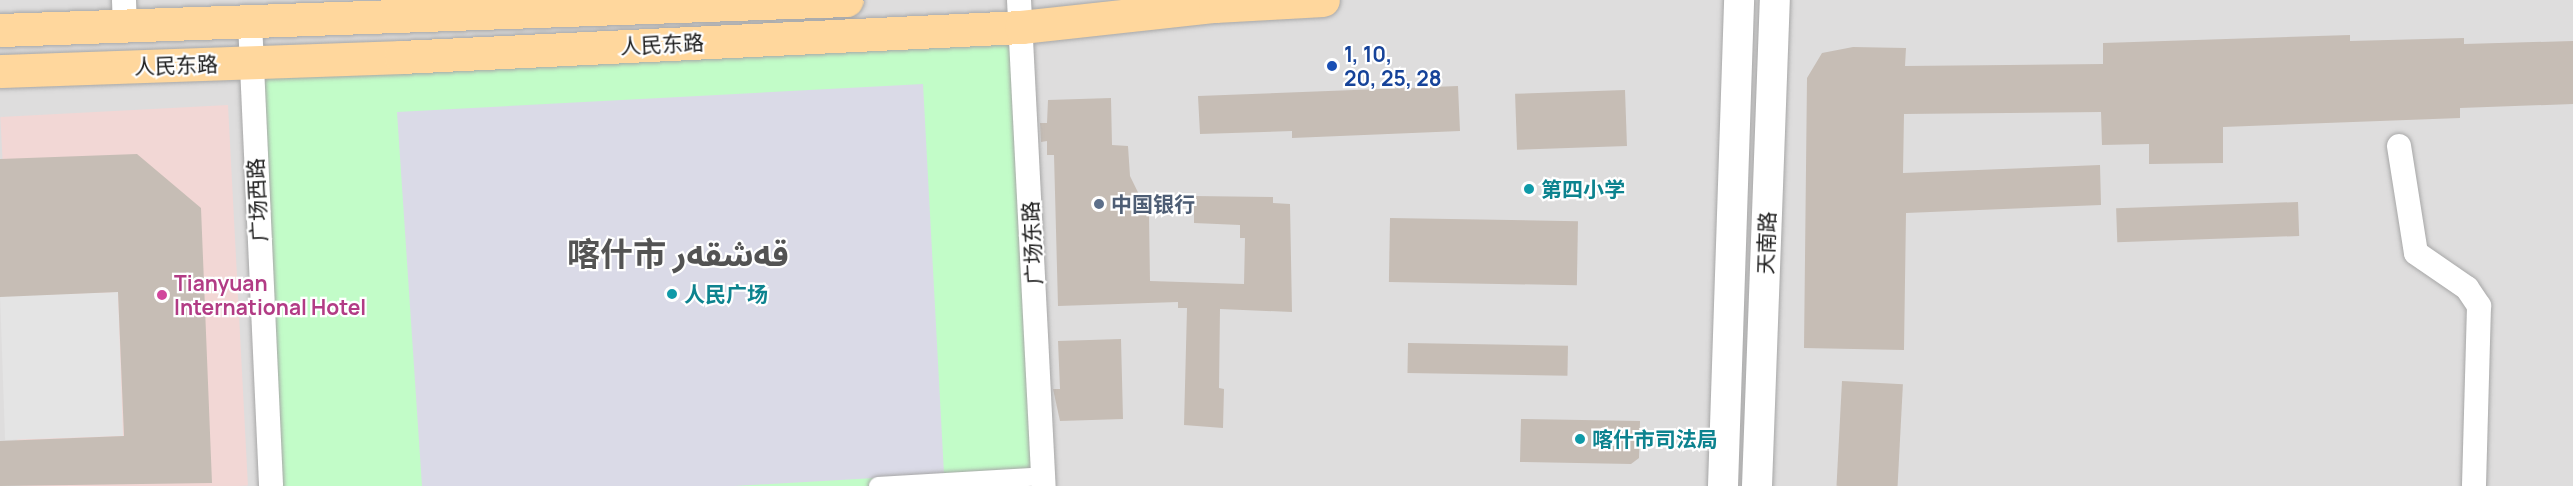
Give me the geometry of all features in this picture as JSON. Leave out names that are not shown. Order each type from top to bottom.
[{"type":"main road","name":"人民东路","points":[[0,30],[124,13],[250,22],[846,0]]},
{"type":"main road","name":"人民东路","points":[[0,71],[251,62],[1020,13],[1206,3],[1323,0]]},
{"type":"street","name":"天南路","points":[[1723,486],[1739,0]]},
{"type":"street","name":"天南路","points":[[1757,486],[1775,0]]},
{"type":"street","name":"广场东路","points":[[1020,13],[1044,481]]},
{"type":"street","name":"广场西路","points":[[250,22],[271,486]]},
{"type":"street","points":[[2399,146],[2416,253],[2467,288],[2479,306],[2474,486]]},
{"type":"street","points":[[878,486],[1044,481]]},
{"type":"shaded area","points":[[0,0],[2573,0],[2573,486],[0,486]]},
{"type":"shaded area","name":"人民广场","points":[[923,84],[944,474],[735,486],[422,486],[397,112]]},
{"type":"shaded area","points":[[228,105],[248,485],[20,486],[0,117]]},
{"type":"shaded area","points":[[118,292],[123,436],[5,440],[0,296]]},
{"type":"green space","points":[[1021,27],[1045,486],[273,486],[251,67]]},
{"type":"building","points":[[2350,35],[2350,41],[2464,38],[2464,44],[2573,41],[2573,104],[2460,108],[2460,118],[2223,127],[2223,163],[2149,164],[2149,144],[2102,145],[2101,112],[1904,114],[1903,173],[2100,165],[2101,205],[1906,213],[1904,350],[1804,348],[1807,78],[1822,53],[1853,47],[1906,48],[1905,66],[2103,64],[2103,43]]},
{"type":"building","points":[[1458,86],[1460,131],[1292,138],[1292,131],[1200,134],[1198,96]]},
{"type":"building","points":[[1625,90],[1627,146],[1517,150],[1515,94]]},
{"type":"building","points":[[1111,98],[1112,145],[1128,146],[1130,176],[1149,215],[1150,281],[1244,284],[1245,238],[1240,238],[1240,225],[1194,223],[1194,196],[1273,197],[1273,203],[1290,204],[1292,312],[1220,309],[1219,388],[1224,389],[1223,428],[1184,425],[1187,308],[1178,308],[1178,302],[1058,306],[1054,155],[1047,155],[1047,141],[1041,142],[1040,123],[1047,123],[1048,100]]},
{"type":"building","name":"Tianyuan International Hotel","points":[[137,154],[201,208],[212,483],[0,486],[0,441],[124,436],[118,292],[0,297],[0,159]]},
{"type":"building","points":[[2298,202],[2299,236],[2117,242],[2116,208]]},
{"type":"building","name":"第四小学","points":[[1390,218],[1578,221],[1577,285],[1389,282]]},
{"type":"building","points":[[1121,339],[1123,419],[1060,421],[1053,389],[1060,389],[1058,341]]},
{"type":"building","points":[[1408,343],[1568,346],[1567,376],[1407,373]]},
{"type":"building","points":[[1842,381],[1903,384],[1898,486],[1837,486]]},
{"type":"building","name":"喀什市司法局","points":[[1521,419],[1640,421],[1639,458],[1631,464],[1520,462]]},
{"type":"place","name":"1, 10, 20, 25, 28","points":[[1332,66]]},
{"type":"place","name":"第四小学","points":[[1529,189]]},
{"type":"place","name":"中国银行","points":[[1099,204]]},
{"type":"place","name":"人民广场","points":[[672,294]]},
{"type":"place","name":"Tianyuan International Hotel","points":[[162,295]]},
{"type":"place","name":"喀什市司法局","points":[[1580,439]]},
{"type":"district","name":"喀什市 قەشقەر","points":[[678,254]]}]
